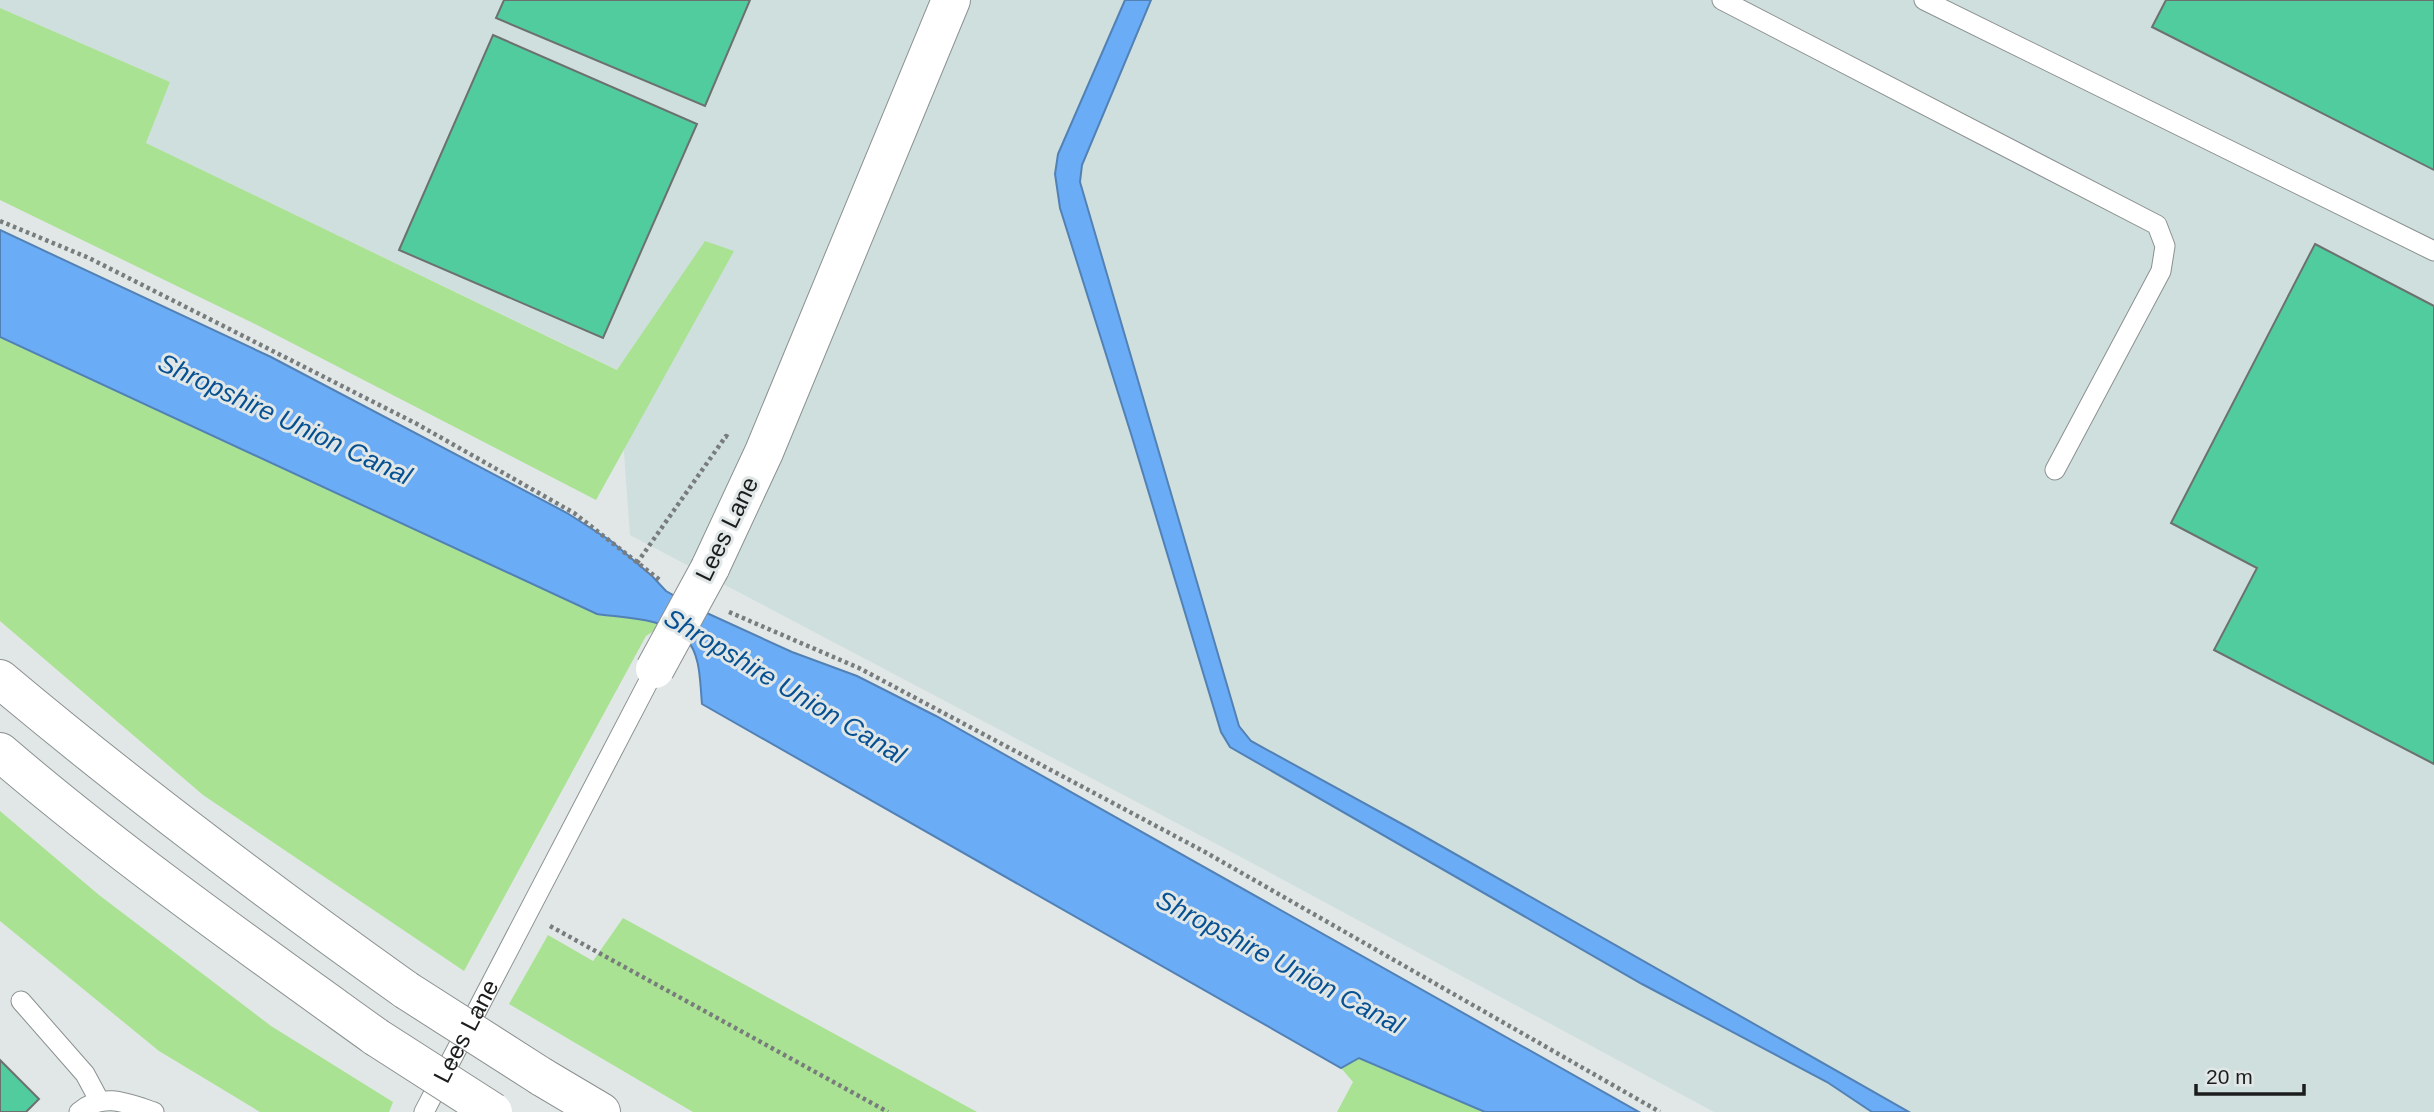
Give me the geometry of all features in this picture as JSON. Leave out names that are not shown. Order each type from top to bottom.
[{"type":"main road","name":"Lees Lane","points":[[655,669],[710,568],[764,452],[951,0]]},
{"type":"main road","points":[[0,679],[64,733],[255,882],[406,990],[601,1112]]},
{"type":"main road","points":[[0,752],[223,927],[376,1037],[493,1112]]},
{"type":"lane","points":[[1722,0],[2157,225],[2165,246],[2161,271],[2055,470]]},
{"type":"lane","points":[[1924,0],[2434,251]]},
{"type":"lane","name":"Lees Lane","points":[[424,1112],[655,669]]},
{"type":"lane","points":[[21,1001],[85,1074],[99,1100]]},
{"type":"lane","points":[[79,1112],[99,1100],[128,1103],[153,1112]]},
{"type":"path","points":[[0,221],[89,258],[417,424],[574,513],[666,586]]},
{"type":"path","points":[[637,563],[726,436],[764,452]]},
{"type":"path","points":[[729,612],[859,668],[1205,852],[1660,1112]]},
{"type":"path","points":[[527,914],[888,1112]]},
{"type":"shaded area","points":[[0,0],[2434,0],[2434,1112],[1714,1112],[1224,848],[630,535],[618,370],[146,143],[170,82],[0,8]]},
{"type":"green space","points":[[0,8],[170,82],[146,143],[617,370],[705,241],[734,251],[596,500],[257,325],[0,200]]},
{"type":"green space","points":[[0,337],[597,614],[653,621],[663,625],[646,636],[464,971],[203,795],[0,621]]},
{"type":"green space","points":[[0,811],[99,895],[271,1026],[393,1102],[389,1112],[260,1112],[159,1051],[0,921]]},
{"type":"green space","points":[[623,918],[977,1112],[693,1112],[509,1004],[548,935],[593,961]]},
{"type":"green space","points":[[1359,1058],[1485,1112],[1337,1112],[1353,1082],[1341,1068]]},
{"type":"water","points":[[1125,0],[1151,0],[1082,165],[1080,182],[1239,726],[1251,741],[1909,1112],[1872,1112],[1827,1082],[1642,984],[1230,747],[1221,732],[1060,208],[1055,174],[1058,154]]},
{"type":"water","name":"Shropshire Union Canal","points":[[0,230],[271,357],[567,513],[611,541],[666,591],[698,609],[792,652],[857,676],[936,716],[1639,1112],[1485,1112],[1359,1058],[1341,1068],[702,704],[695,653],[678,632],[645,620],[597,614],[0,337]]},
{"type":"building","points":[[504,0],[750,0],[705,106],[496,18]]},
{"type":"building","points":[[2166,0],[2434,0],[2434,170],[2152,27]]},
{"type":"building","points":[[493,35],[697,124],[603,338],[399,250]]},
{"type":"building","points":[[2315,244],[2434,306],[2434,764],[2214,650],[2257,568],[2171,523]]},
{"type":"building","points":[[0,1060],[39,1099],[26,1112],[0,1112]]}]
